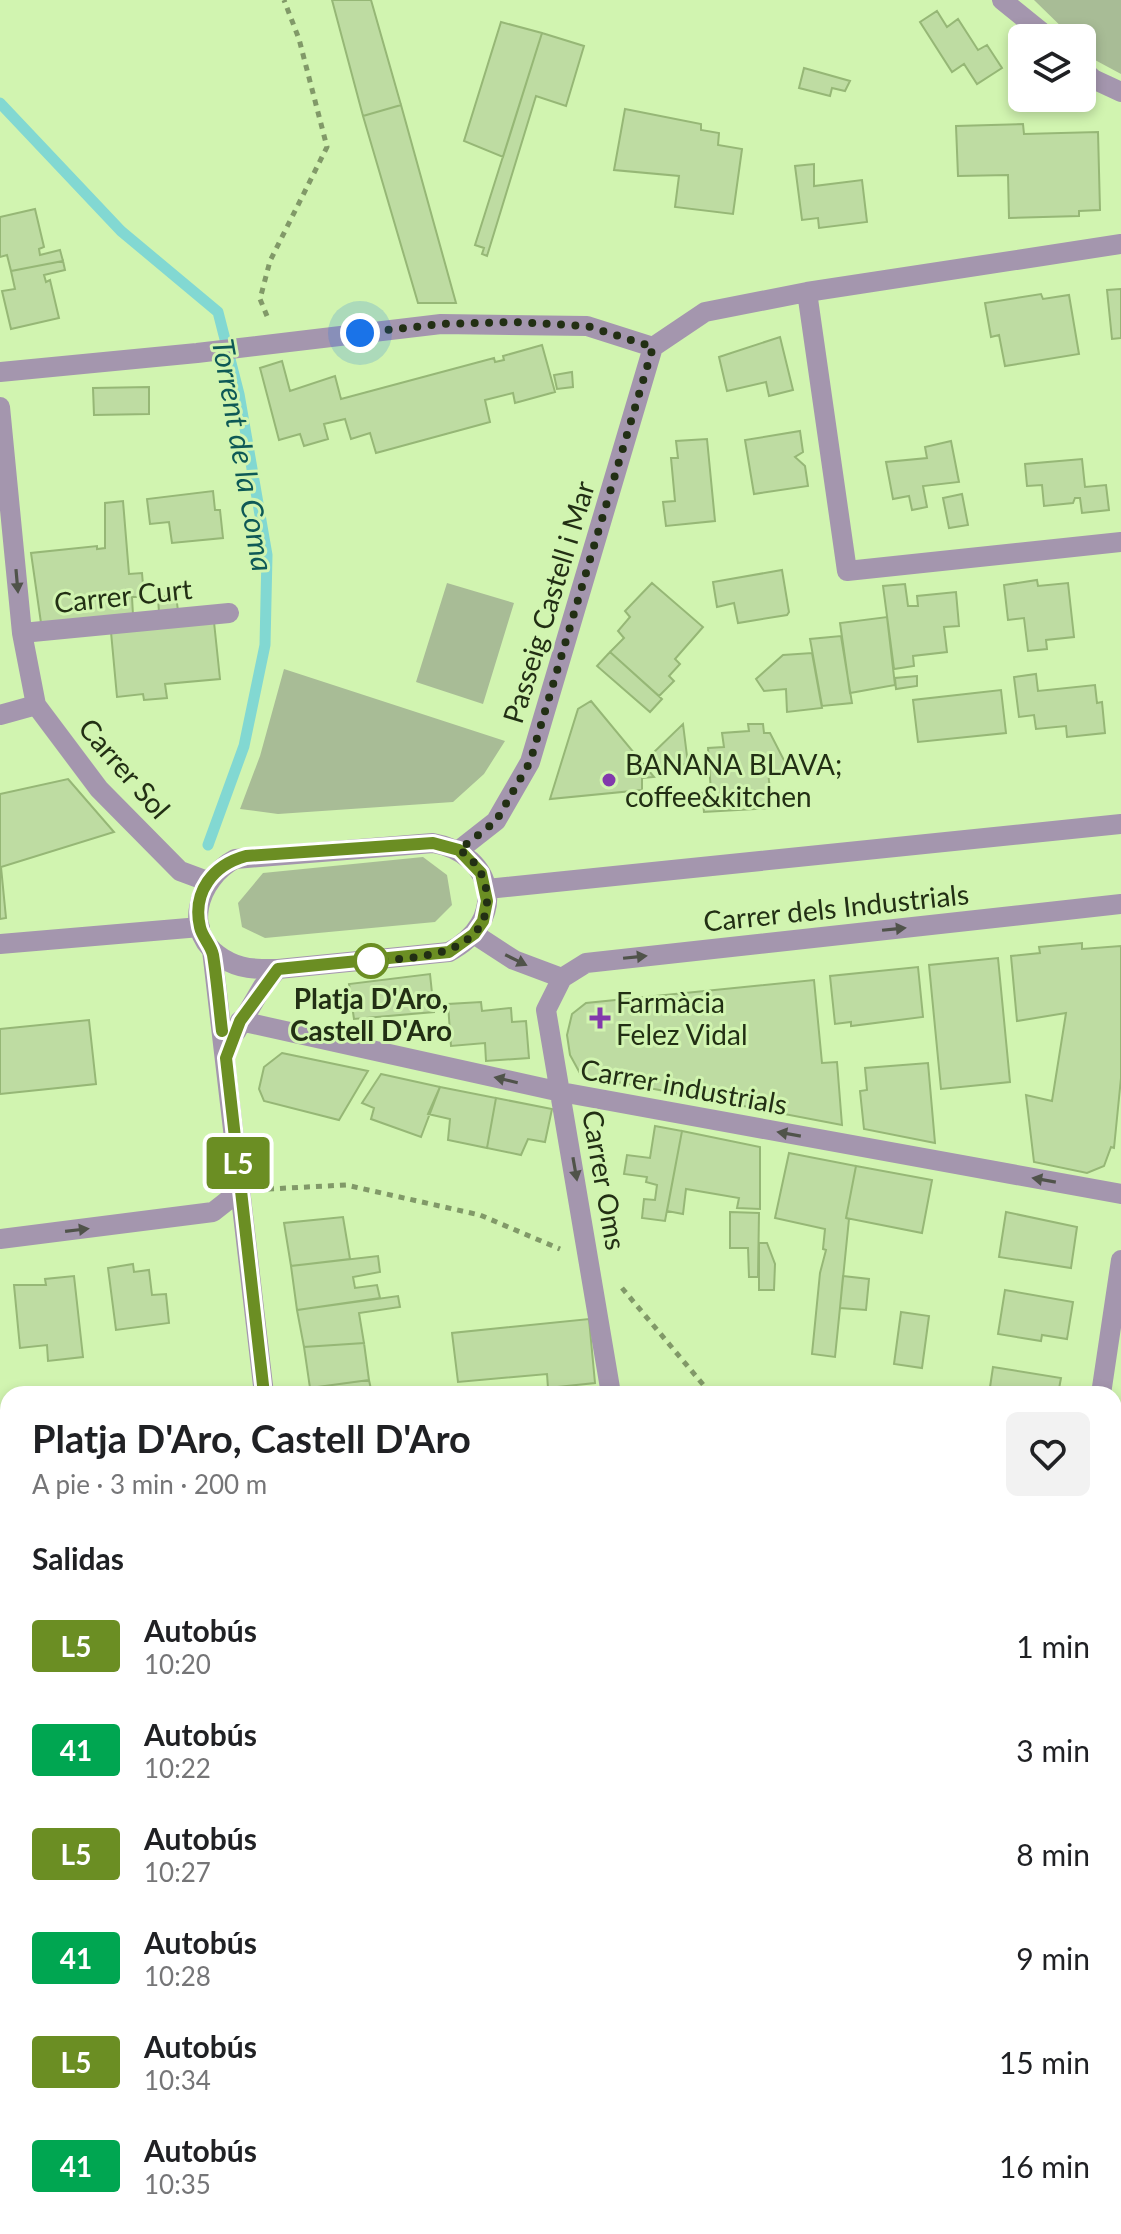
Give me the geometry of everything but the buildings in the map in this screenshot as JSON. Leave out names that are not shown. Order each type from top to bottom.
[{"type":"street","points":[[1002,0],[1032,24]]},
{"type":"street","points":[[1096,80],[1121,92]]},
{"type":"street","points":[[0,372],[197,353],[441,324],[512,322],[587,326],[653,347],[705,312],[807,292],[1121,244]]},
{"type":"street","points":[[807,292],[847,571],[1121,542]]},
{"type":"street","name":"Passeig Castell i Mar","points":[[459,850],[496,821],[530,762],[653,347]]},
{"type":"street","points":[[0,407],[5,506],[22,633],[36,705],[0,715]]},
{"type":"street","name":"Carrer Curt","points":[[22,633],[229,613]]},
{"type":"street","name":"Carrer Sol","points":[[36,705],[99,789],[180,871],[207,881]]},
{"type":"street","points":[[487,889],[1121,824]]},
{"type":"street","points":[[212,950],[237,966],[278,969],[449,952],[474,934],[485,915],[487,889],[477,867],[459,850],[433,843],[246,856],[220,867],[207,881],[198,904],[200,927],[212,950],[263,1386]]},
{"type":"street","name":"Carrer dels Industrials","points":[[562,978],[586,963],[1121,904]]},
{"type":"street","points":[[0,944],[200,927]]},
{"type":"street","points":[[474,934],[514,960],[562,978]]},
{"type":"street","points":[[226,1058],[240,1021],[278,969]]},
{"type":"street","name":"Carrer Oms","points":[[562,978],[546,1010],[610,1386]]},
{"type":"street","name":"Carrer industrials","points":[[240,1021],[561,1092],[1121,1194]]},
{"type":"street","points":[[0,1239],[213,1212],[241,1190]]},
{"type":"street","points":[[1102,1386],[1121,1260]]},
{"type":"path","points":[[270,343],[260,299],[270,261],[327,147],[299,39],[284,0]]},
{"type":"path","points":[[241,1190],[346,1185],[480,1215],[591,1262],[630,1294],[705,1386]]},
{"type":"green space","points":[[1034,0],[1121,0],[1121,74],[1096,61],[1096,24],[1059,24]]},
{"type":"green space","points":[[447,583],[514,603],[483,704],[416,682]]},
{"type":"green space","points":[[284,669],[505,741],[484,774],[453,802],[278,814],[240,809],[260,756]]},
{"type":"green space","points":[[423,857],[447,875],[452,905],[435,922],[265,938],[242,927],[238,903],[263,873]]},
{"type":"waterway","name":"Torrent de la Coma","points":[[0,103],[121,231],[218,312],[239,394],[267,555],[265,645],[244,746],[208,845]]},
{"type":"bus line","name":"L5","points":[[222,1031],[212,950],[200,927],[198,912],[202,890],[220,867],[246,856],[433,843],[459,850],[481,873],[487,889],[485,915],[465,944],[449,952],[278,969],[240,1021],[226,1058],[252,1314],[263,1386]]},
{"type":"place","name":"BANANA BLAVA; coffee&kitchen","points":[[609,780]]},
{"type":"place","name":"Platja D'Aro, Castell D'Aro","points":[[371,961]]},
{"type":"place","name":"Farmàcia Felez Vidal","points":[[600,1018]]},
{"type":"route","points":[[360,333],[441,324],[512,322],[587,326],[653,347],[530,762],[496,821],[459,850],[481,873],[487,889],[483,921],[465,944],[449,952],[371,961]]}]
